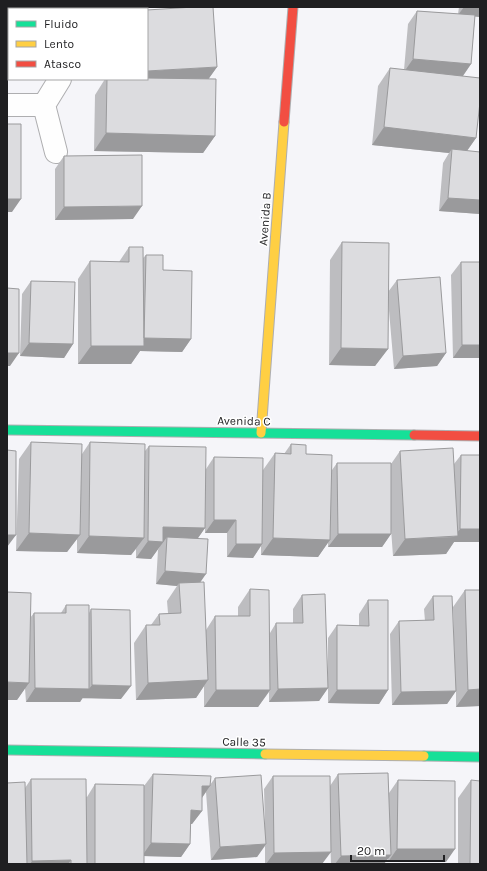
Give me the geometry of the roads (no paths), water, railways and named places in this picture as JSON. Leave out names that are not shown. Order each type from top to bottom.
[{"type":"street","name":"Avenida B","points":[[260,433],[293,7]]},
{"type":"street","points":[[56,152],[44,105],[59,80]]},
{"type":"street","points":[[7,105],[44,105]]},
{"type":"street","name":"Avenida C","points":[[7,430],[480,436]]},
{"type":"street","name":"Calle 35","points":[[7,750],[480,757]]}]
